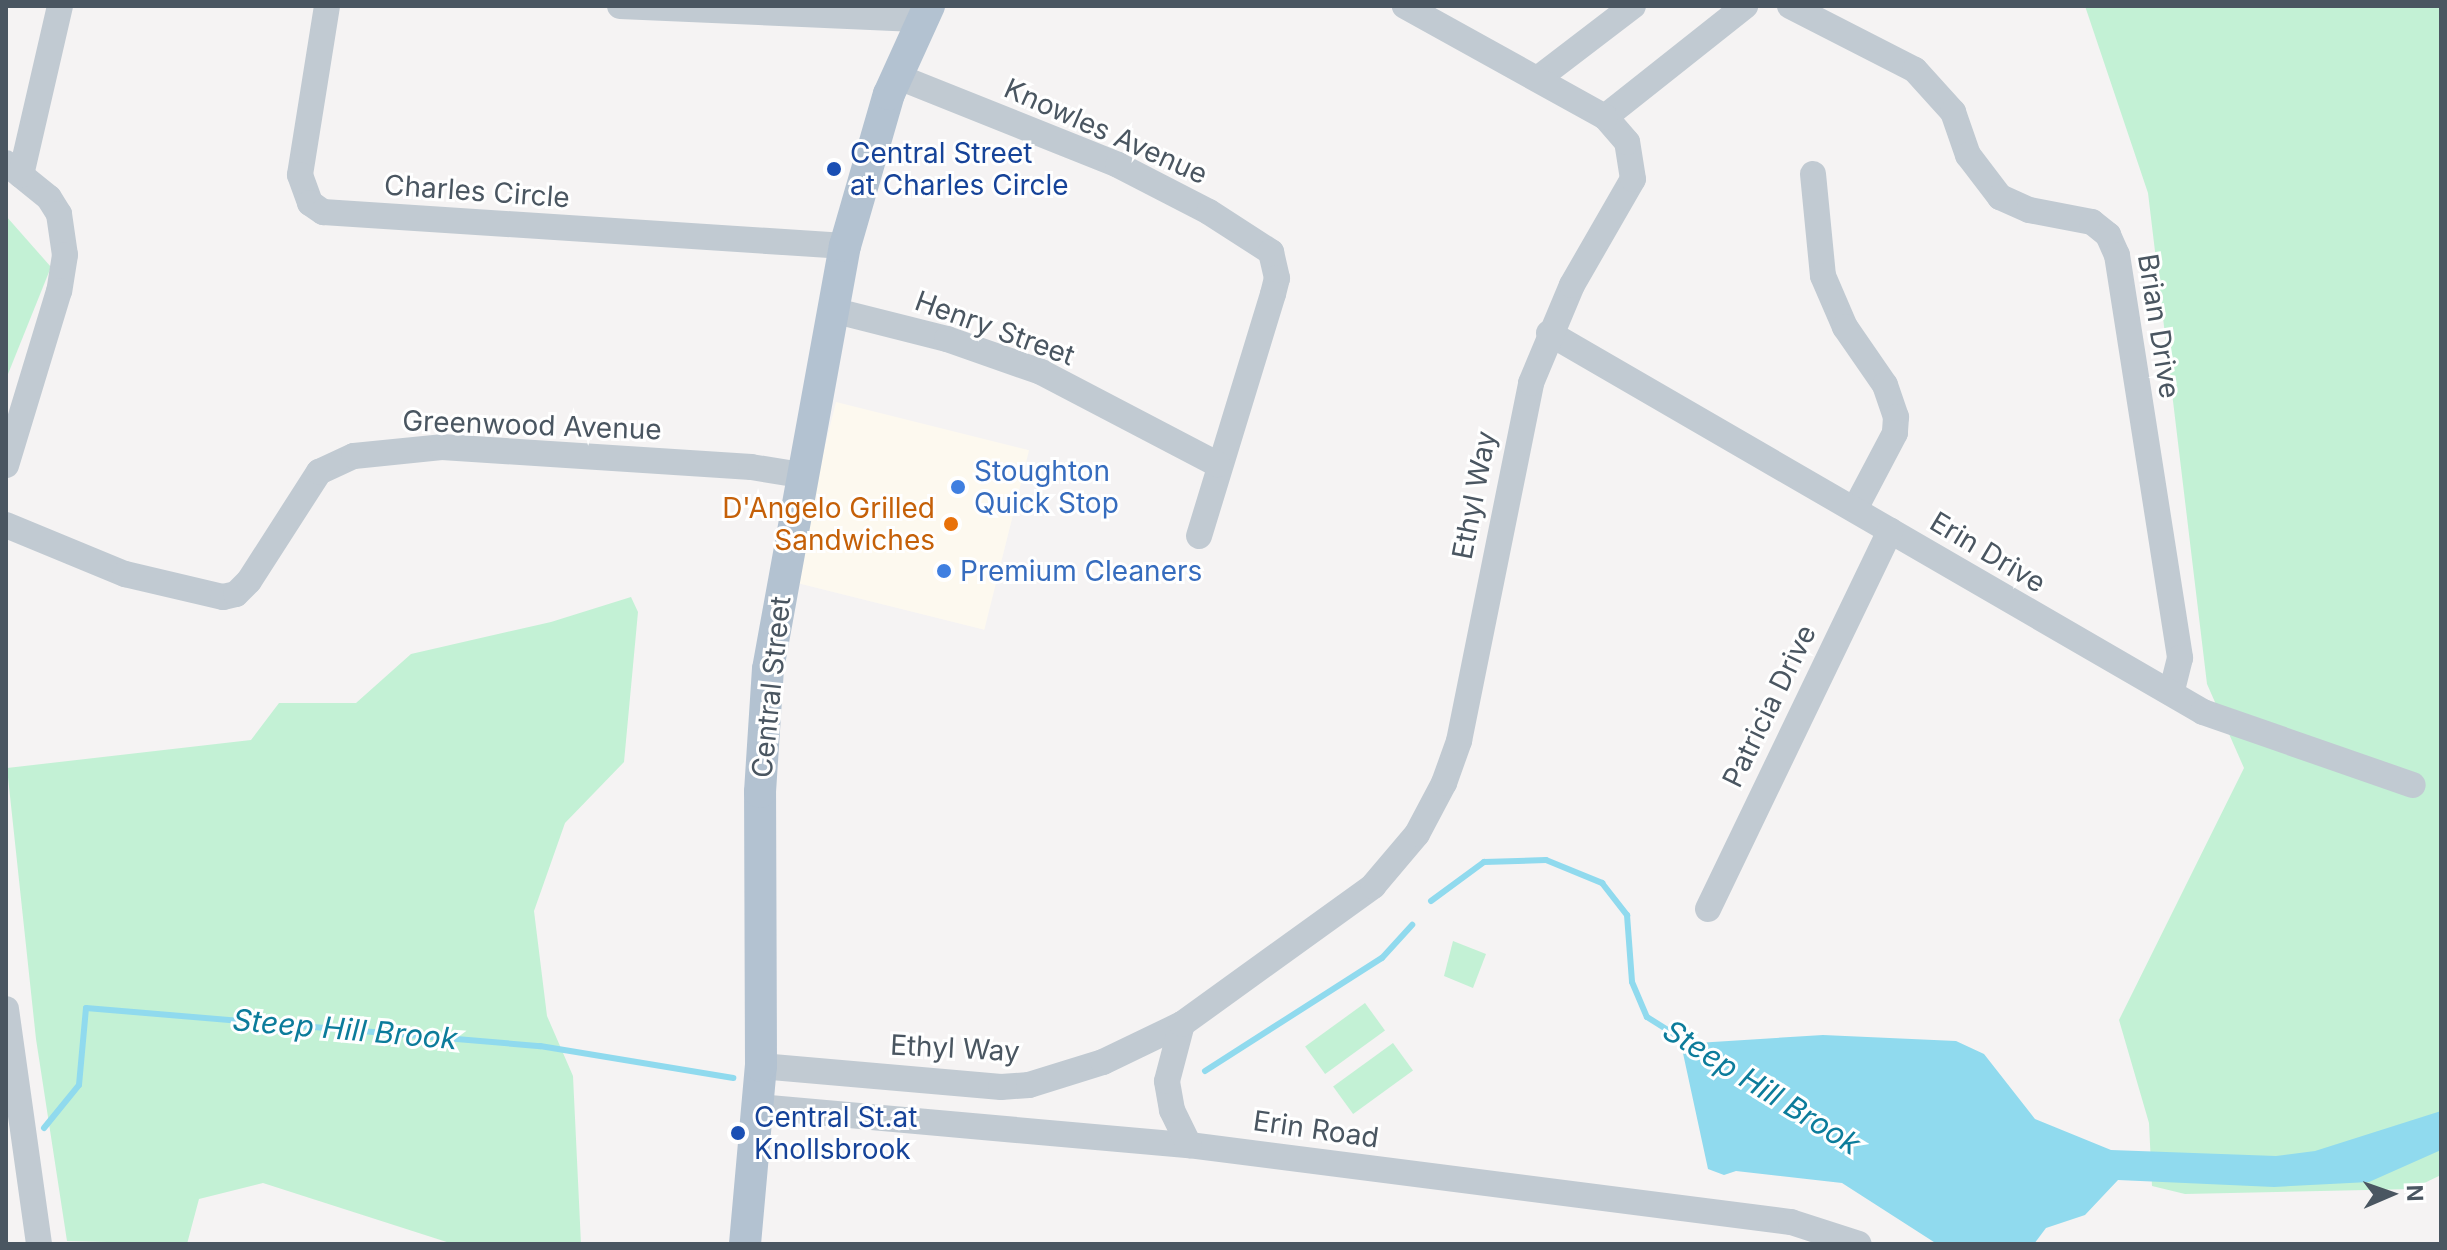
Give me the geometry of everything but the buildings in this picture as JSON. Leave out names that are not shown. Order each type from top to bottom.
[{"type":"main road","name":"Central Street","points":[[745,1244],[761,1066],[763,711],[801,475],[845,246],[896,76],[926,13]]},
{"type":"street","points":[[6,465],[59,291],[65,255],[59,214],[49,198],[13,169],[60,6]]},
{"type":"street","name":"Charles Circle","points":[[327,6],[300,175],[310,203],[323,212],[845,246]]},
{"type":"street","points":[[620,6],[926,13]]},
{"type":"street","name":"Ethyl Way","points":[[761,1066],[1029,1085],[1103,1062],[1182,1024],[1363,895],[1404,852],[1432,809],[1459,741],[1526,401],[1549,333],[1633,179],[1627,142],[1605,117],[1540,77],[1405,6]]},
{"type":"street","points":[[1540,77],[1633,6]]},
{"type":"street","points":[[1605,117],[1745,6]]},
{"type":"street","name":"Brian Drive","points":[[1790,6],[1915,70],[1953,112],[1968,155],[1993,192],[2029,210],[2092,222],[2108,235],[2117,255],[2180,658],[2171,693]]},
{"type":"street","name":"Knowles Avenue","points":[[896,76],[1152,182],[1262,243],[1276,264],[1273,294],[1217,464]]},
{"type":"street","points":[[1813,174],[1826,286],[1845,327],[1885,385],[1896,417],[1895,433],[1855,509]]},
{"type":"street","name":"Henry Street","points":[[832,310],[947,339],[1041,372],[1217,464]]},
{"type":"street","name":"Erin Drive","points":[[1549,333],[2171,693],[2241,728],[2413,785]]},
{"type":"street","name":"Greenwood Avenue","points":[[6,525],[125,574],[223,597],[236,594],[249,581],[319,472],[354,456],[442,447],[751,467],[801,475]]},
{"type":"street","points":[[1199,536],[1217,464]]},
{"type":"street","name":"Patricia Drive","points":[[1708,909],[1890,531]]},
{"type":"street","points":[[6,1009],[39,1244]]},
{"type":"street","points":[[1182,1024],[1167,1081],[1172,1110],[1189,1145]]},
{"type":"street","name":"Erin Road","points":[[759,1107],[1189,1145],[1791,1222],[1859,1244]]},
{"type":"shaded area","points":[[836,402],[1029,450],[984,630],[791,582]]},
{"type":"green space","points":[[2085,6],[2441,6],[2441,1175],[2412,1189],[2185,1194],[2152,1186],[2149,1123],[2119,1020],[2244,768],[2207,684],[2148,193]]},
{"type":"green space","points":[[6,216],[51,267],[6,379]]},
{"type":"green space","points":[[631,597],[638,612],[624,762],[565,823],[534,911],[547,1016],[573,1076],[581,1244],[453,1244],[263,1183],[199,1199],[187,1244],[67,1241],[36,1039],[7,768],[251,740],[279,703],[356,703],[411,654],[551,622]]},
{"type":"green space","points":[[1453,941],[1486,954],[1473,988],[1444,976]]},
{"type":"green space","points":[[1365,1003],[1385,1031],[1325,1074],[1305,1046]]},
{"type":"green space","points":[[1393,1043],[1413,1071],[1353,1114],[1333,1086]]},
{"type":"water","points":[[1823,1035],[1956,1041],[1984,1054],[2035,1119],[2111,1150],[2276,1156],[2315,1151],[2441,1111],[2441,1150],[2369,1182],[2274,1187],[2118,1180],[2085,1215],[2046,1228],[2034,1244],[1937,1244],[1842,1183],[1736,1171],[1724,1175],[1708,1169],[1681,1044]]},
{"type":"waterway","name":"Steep Hill Brook","points":[[1431,901],[1484,862],[1546,860],[1602,883],[1627,915],[1632,982],[1647,1017],[1693,1046]]},
{"type":"waterway","name":"Steep Hill Brook","points":[[1205,1071],[1382,958],[1412,925]]},
{"type":"waterway","name":"Steep Hill Brook","points":[[44,1128],[79,1085],[86,1008],[540,1046],[733,1078]]},
{"type":"place","name":"Central Street at Charles Circle","points":[[834,169]]},
{"type":"place","name":"Stoughton Quick Stop","points":[[958,487]]},
{"type":"place","name":"D'Angelo Grilled Sandwiches","points":[[951,524]]},
{"type":"place","name":"Premium Cleaners","points":[[944,571]]},
{"type":"place","name":"Central St.at Knollsbrook","points":[[738,1133]]}]
